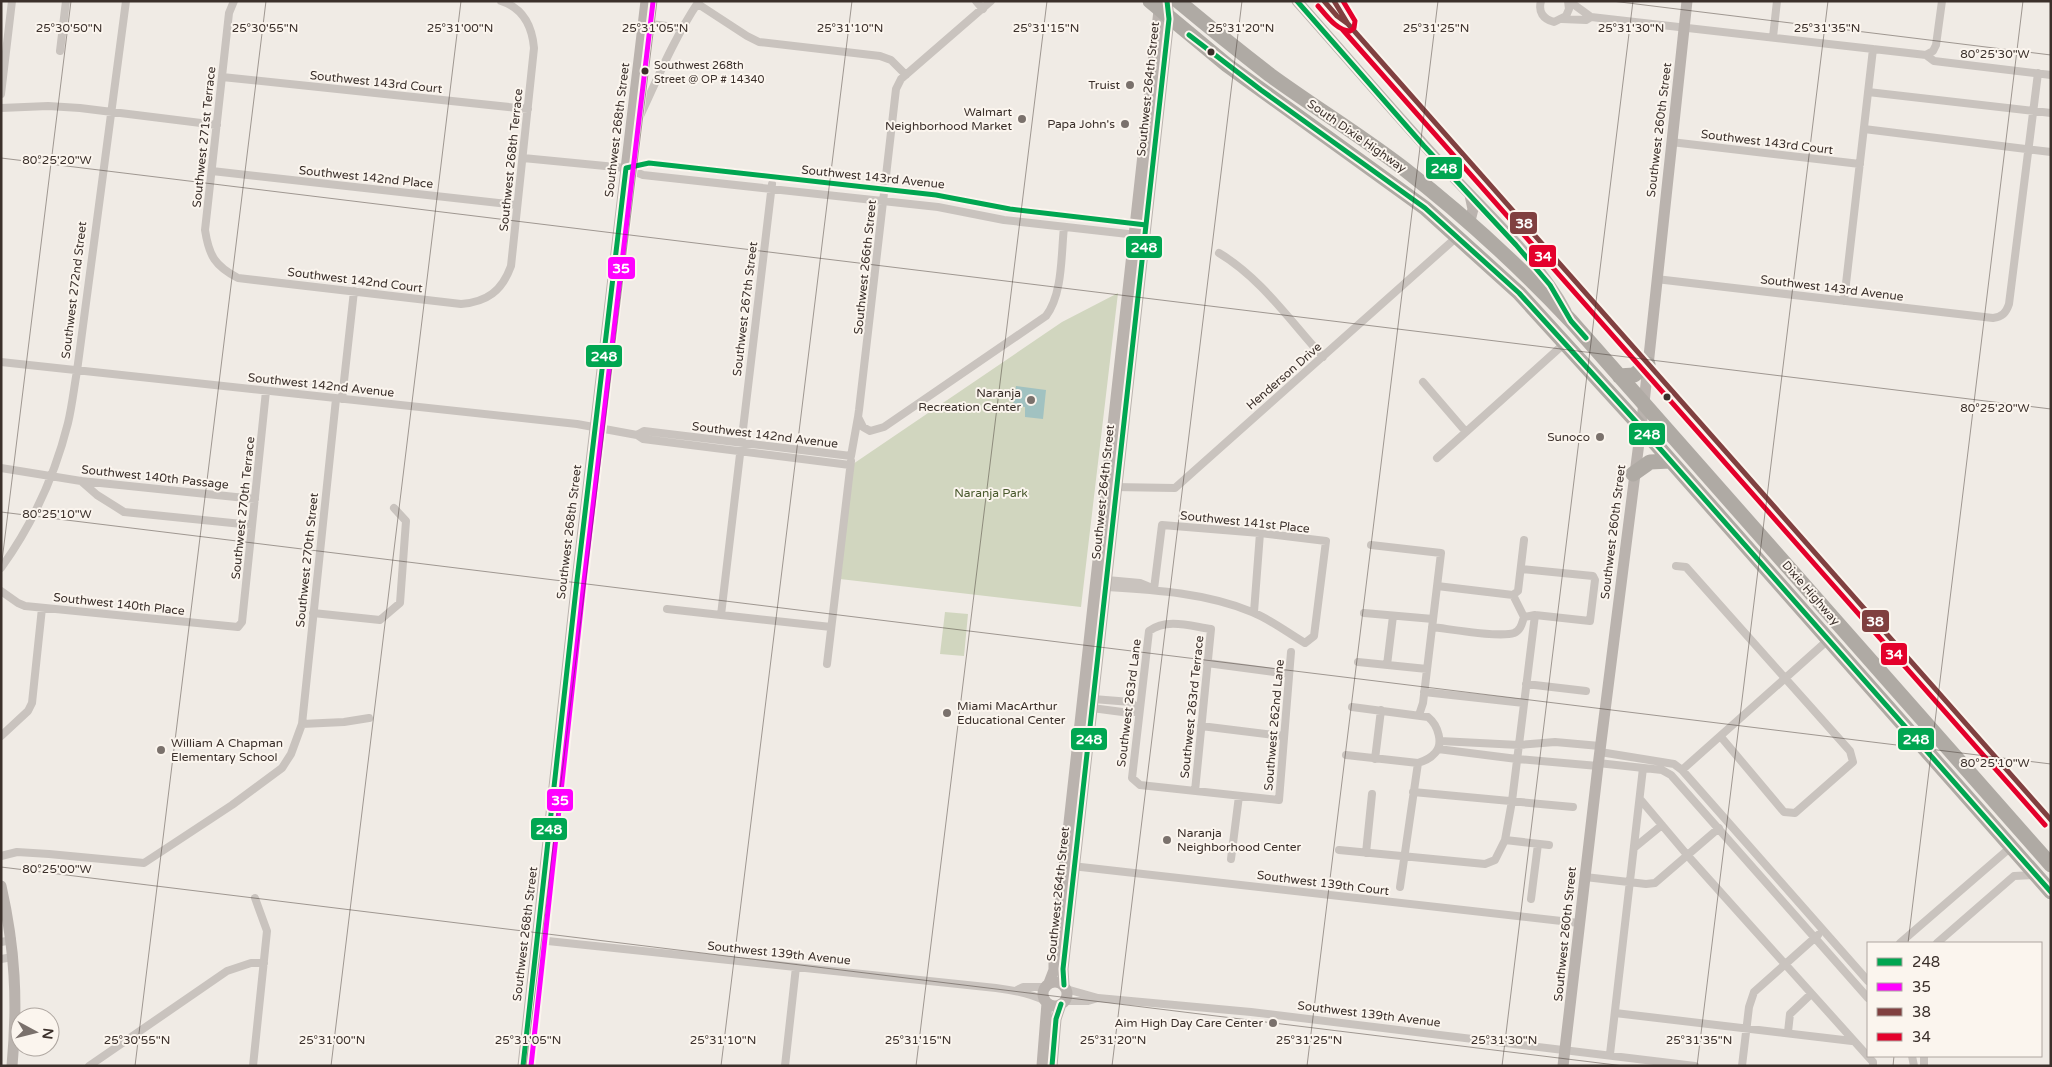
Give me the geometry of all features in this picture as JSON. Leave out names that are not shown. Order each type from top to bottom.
[{"type":"highway","name":"South Dixie Highway","points":[[1178,1],[1270,75],[1402,168],[1470,221],[1571,321]]},
{"type":"highway","name":"South Dixie Highway","points":[[1162,7],[1240,75],[1393,184],[1458,236]]},
{"type":"highway","points":[[1458,236],[1470,221]]},
{"type":"highway","name":"Dixie Highway","points":[[1458,236],[1519,293],[1565,343],[2051,892]]},
{"type":"highway","name":"Dixie Highway","points":[[1571,321],[2051,864]]},
{"type":"highway","points":[[1619,376],[1634,375],[1648,364]]},
{"type":"highway","points":[[1633,474],[1650,462],[1670,461]]},
{"type":"street","points":[[1,94],[12,1]]},
{"type":"street","points":[[60,51],[66,1]]},
{"type":"street","name":"Southwest 272nd Street","points":[[1,568],[32,517],[52,475],[68,423],[77,371],[126,1]]},
{"type":"street","name":"Southwest 271st Terrace","points":[[224,270],[213,258],[208,247],[205,230],[229,13],[234,1]]},
{"type":"street","name":"Southwest 268th Terrace","points":[[485,299],[501,285],[511,266],[534,48],[533,38],[523,14],[512,5],[501,1]]},
{"type":"street","name":"Southwest 268th Street","points":[[523,1066],[595,428],[646,1]]},
{"type":"street","points":[[976,1],[982,9]]},
{"type":"street","name":"Southwest 266th Street","points":[[858,417],[895,96],[898,84],[991,1]]},
{"type":"street","points":[[1297,1],[1516,245],[1550,285],[1571,321]]},
{"type":"street","points":[[1541,1],[1540,9],[1545,18],[1554,22],[1562,19],[1586,20],[1591,17]]},
{"type":"street","points":[[1562,19],[1568,13],[1569,1]]},
{"type":"street","points":[[1569,1],[1591,17],[1873,49],[1926,56],[1934,61],[2051,75]]},
{"type":"street","name":"Southwest 260th Street","points":[[1563,1066],[1633,474],[1644,403],[1687,1]]},
{"type":"street","points":[[1773,38],[1777,1]]},
{"type":"street","points":[[1926,56],[1933,51],[1936,45],[1942,1]]},
{"type":"street","points":[[630,138],[682,28],[698,3],[759,42],[880,56],[891,60],[906,75]]},
{"type":"street","name":"Southwest 264th Street","points":[[1065,987],[1063,969],[1070,866],[1141,230],[1162,7]]},
{"type":"street","points":[[643,23],[682,28]]},
{"type":"street","points":[[1844,301],[1873,49]]},
{"type":"street","points":[[2029,149],[2038,74]]},
{"type":"street","name":"Southwest 143rd Court","points":[[222,77],[528,109]]},
{"type":"street","points":[[1868,92],[2051,113]]},
{"type":"street","points":[[1,108],[48,106],[217,125]]},
{"type":"street","points":[[1864,129],[2051,152]]},
{"type":"street","name":"Southwest 143rd Court","points":[[1671,142],[1860,164]]},
{"type":"street","name":"Southwest 143rd Avenue","points":[[1656,278],[1993,318],[2004,314],[2009,304],[2029,149]]},
{"type":"street","name":"Southwest 143rd Avenue","points":[[522,158],[626,168],[643,175],[938,207],[1004,220],[1064,227],[1141,230]]},
{"type":"street","name":"Southwest 143rd Avenue","points":[[626,168],[645,163],[936,195],[1141,230]]},
{"type":"street","name":"Southwest 142nd Place","points":[[212,172],[518,205]]},
{"type":"street","name":"Southwest 267th Street","points":[[721,615],[773,177]]},
{"type":"street","points":[[1470,195],[1473,209],[1470,221]]},
{"type":"street","points":[[858,417],[863,428],[870,430],[884,427],[1038,321],[1050,310],[1057,291],[1064,227]]},
{"type":"street","name":"Henderson Drive","points":[[1112,486],[1174,488],[1458,236]]},
{"type":"street","points":[[1218,253],[1239,266],[1254,280],[1323,357]]},
{"type":"street","name":"Southwest 142nd Court","points":[[224,270],[238,278],[461,304],[474,303],[485,299]]},
{"type":"street","name":"Southwest 270th Street","points":[[1,856],[17,852],[144,863],[232,805],[282,768],[291,754],[302,724],[312,613],[354,291]]},
{"type":"street","points":[[1437,458],[1565,343]]},
{"type":"street","name":"Southwest 142nd Avenue","points":[[1,362],[577,424],[637,435],[643,440],[850,465]]},
{"type":"street","points":[[1422,382],[1466,432]]},
{"type":"street","name":"Southwest 270th Terrace","points":[[238,627],[242,622],[266,391]]},
{"type":"street","name":"Southwest 142nd Avenue","points":[[637,435],[644,431],[851,456],[858,417]]},
{"type":"street","points":[[827,664],[851,456]]},
{"type":"street","name":"Southwest 140th Passage","points":[[1,468],[81,481],[255,499]]},
{"type":"street","points":[[81,481],[96,495],[124,512],[252,525]]},
{"type":"street","name":"Southwest 264th Street","points":[[1047,985],[1054,970],[1093,703],[1106,584],[1112,486]]},
{"type":"street","points":[[312,613],[380,620],[400,604],[406,521],[394,508]]},
{"type":"street","name":"Southwest 141st Place","points":[[1154,589],[1162,525],[1260,533],[1326,541],[1314,636],[1305,643],[1254,612]]},
{"type":"street","points":[[1106,584],[1154,589],[1217,600],[1254,612],[1260,533]]},
{"type":"street","points":[[1514,596],[1518,590],[1524,540]]},
{"type":"street","points":[[1372,545],[1441,553],[1424,692],[1419,715]]},
{"type":"street","points":[[1676,566],[1686,567],[1850,751],[1853,762],[1795,813],[1784,812],[1721,737]]},
{"type":"street","points":[[1520,569],[1593,576],[1595,580],[1590,621],[1535,615],[1524,617]]},
{"type":"street","points":[[1437,586],[1514,596]]},
{"type":"street","name":"Southwest 140th Place","points":[[1,591],[18,604],[42,608],[238,627]]},
{"type":"street","points":[[1364,613],[1503,634],[1516,632],[1520,628],[1524,617],[1514,596]]},
{"type":"street","points":[[1,736],[28,710],[32,703],[42,608]]},
{"type":"street","points":[[667,609],[831,627]]},
{"type":"street","points":[[1340,850],[1485,864],[1495,860],[1505,840],[1512,801],[1535,615]]},
{"type":"street","points":[[1387,665],[1393,616]]},
{"type":"street","name":"Southwest 263rd Terrace","points":[[1149,631],[1158,625],[1166,623],[1211,629],[1195,791]]},
{"type":"street","name":"Southwest 263rd Lane","points":[[1149,631],[1132,778],[1140,786],[1195,791]]},
{"type":"street","points":[[1682,770],[1828,640]]},
{"type":"street","name":"Southwest 262nd Lane","points":[[1239,796],[1279,800],[1291,652]]},
{"type":"street","points":[[1358,662],[1427,669]]},
{"type":"street","points":[[1208,663],[1289,674]]},
{"type":"street","points":[[1526,684],[1586,691]]},
{"type":"street","points":[[1424,692],[1524,702]]},
{"type":"street","points":[[1115,711],[1116,701]]},
{"type":"street","points":[[1131,702],[1139,710],[1130,713],[1115,711],[1093,703],[1131,702]]},
{"type":"street","points":[[1346,755],[1418,764],[1433,755],[1439,745],[1438,730],[1432,720],[1419,715],[1352,707]]},
{"type":"street","points":[[1375,759],[1381,710]]},
{"type":"street","points":[[302,724],[344,722],[368,718]]},
{"type":"street","points":[[1201,726],[1283,736]]},
{"type":"street","points":[[1439,745],[1479,743],[1519,745],[1555,742],[1599,757],[1643,768],[1662,770],[1671,775],[1867,997]]},
{"type":"street","points":[[1478,754],[1479,743]]},
{"type":"street","points":[[1439,745],[1478,754],[1517,759],[1599,757],[1674,764],[1682,770],[1867,977],[1856,984]]},
{"type":"street","points":[[1400,887],[1418,764]]},
{"type":"street","points":[[1610,1054],[1643,768]]},
{"type":"street","points":[[1195,791],[1239,796],[1231,860]]},
{"type":"street","points":[[1413,792],[1572,807]]},
{"type":"street","points":[[1366,853],[1372,794]]},
{"type":"street","points":[[1640,799],[1688,856],[1867,1056]]},
{"type":"street","points":[[1634,848],[1662,826]]},
{"type":"street","points":[[1585,877],[1646,884],[1655,883],[1719,828]]},
{"type":"street","points":[[1505,840],[1549,845]]},
{"type":"street","points":[[1531,899],[1538,844]]},
{"type":"street","points":[[1901,942],[2011,847]]},
{"type":"street","name":"Southwest 139th Court","points":[[1070,866],[1579,924]]},
{"type":"street","points":[[1938,942],[2014,876],[2035,875]]},
{"type":"street","points":[[1,886],[7,958],[15,998],[12,1066]]},
{"type":"street","points":[[253,1066],[267,931],[255,898]]},
{"type":"street","points":[[1742,1066],[1749,1007],[1754,992],[1824,931]]},
{"type":"street","name":"Southwest 139th Avenue","points":[[538,940],[1017,990],[1023,987],[1047,985]]},
{"type":"street","points":[[89,1066],[227,971],[252,963],[264,963]]},
{"type":"street","points":[[785,1066],[796,967]]},
{"type":"street","points":[[1042,1066],[1046,1002],[1043,992],[1047,985],[1058,982],[1065,987],[1067,995],[1056,1019],[1052,1066]]},
{"type":"street","name":"Southwest 139th Avenue","points":[[1065,987],[1098,998],[1251,1012],[1610,1054],[1696,1066]]},
{"type":"street","name":"Southwest 139th Avenue","points":[[1017,990],[1022,994],[1034,996],[1046,1002]]},
{"type":"street","points":[[1788,1032],[1790,1014],[1811,994]]},
{"type":"street","name":"Southwest 139th Avenue","points":[[1063,1003],[1088,1001],[1098,998]]},
{"type":"street","points":[[1046,1002],[1054,1006],[1063,1003]]},
{"type":"street","points":[[1615,1013],[1852,1041]]},
{"type":"green space","name":"Naranja Park","points":[[1118,293],[1081,607],[840,579],[853,464],[1062,322]]},
{"type":"green space","points":[[945,612],[968,614],[964,656],[940,654]]},
{"type":"water","points":[[1016,386],[1046,390],[1043,419],[1025,417],[1025,407],[1013,405]]},
{"type":"transit line","name":"248","points":[[1064,985],[1063,969],[1169,19],[1167,1]]},
{"type":"transit line","name":"248","points":[[1297,1],[1424,146],[1516,245],[1550,285],[1571,321],[1586,338]]},
{"type":"transit line","name":"38","points":[[1324,1],[1337,16],[1348,24],[1334,1]]},
{"type":"transit line","name":"34","points":[[1318,6],[1336,25],[1350,31],[1354,28],[1355,21],[1343,1]]},
{"type":"transit line","name":"35","points":[[531,1066],[584,581],[653,2]]},
{"type":"transit line","name":"38","points":[[1348,24],[2051,820]]},
{"type":"transit line","name":"34","points":[[1342,29],[2045,825]]},
{"type":"transit line","name":"248","points":[[1189,35],[1261,90],[1425,208],[1519,293],[1640,426],[2051,892]]},
{"type":"transit line","name":"248","points":[[523,1066],[577,580],[626,168],[649,163],[936,195],[1010,209],[1146,225]]},
{"type":"transit line","name":"248","points":[[1052,1066],[1056,1019],[1061,1004]]},
{"type":"place","name":"Southwest 268th Street @ OP # 14340","points":[[645,71]]},
{"type":"place","name":"Truist","points":[[1130,85]]},
{"type":"place","name":"Walmart Neighborhood Market","points":[[1022,119]]},
{"type":"place","name":"Papa John's","points":[[1125,124]]},
{"type":"place","name":"Naranja Recreation Center","points":[[1031,400]]},
{"type":"place","name":"Sunoco","points":[[1600,437]]},
{"type":"place","name":"Miami MacArthur Educational Center","points":[[947,713]]},
{"type":"place","name":"William A Chapman Elementary School","points":[[161,750]]},
{"type":"place","name":"Naranja Neighborhood Center","points":[[1167,840]]},
{"type":"place","name":"Aim High Day Care Center","points":[[1273,1023]]}]
